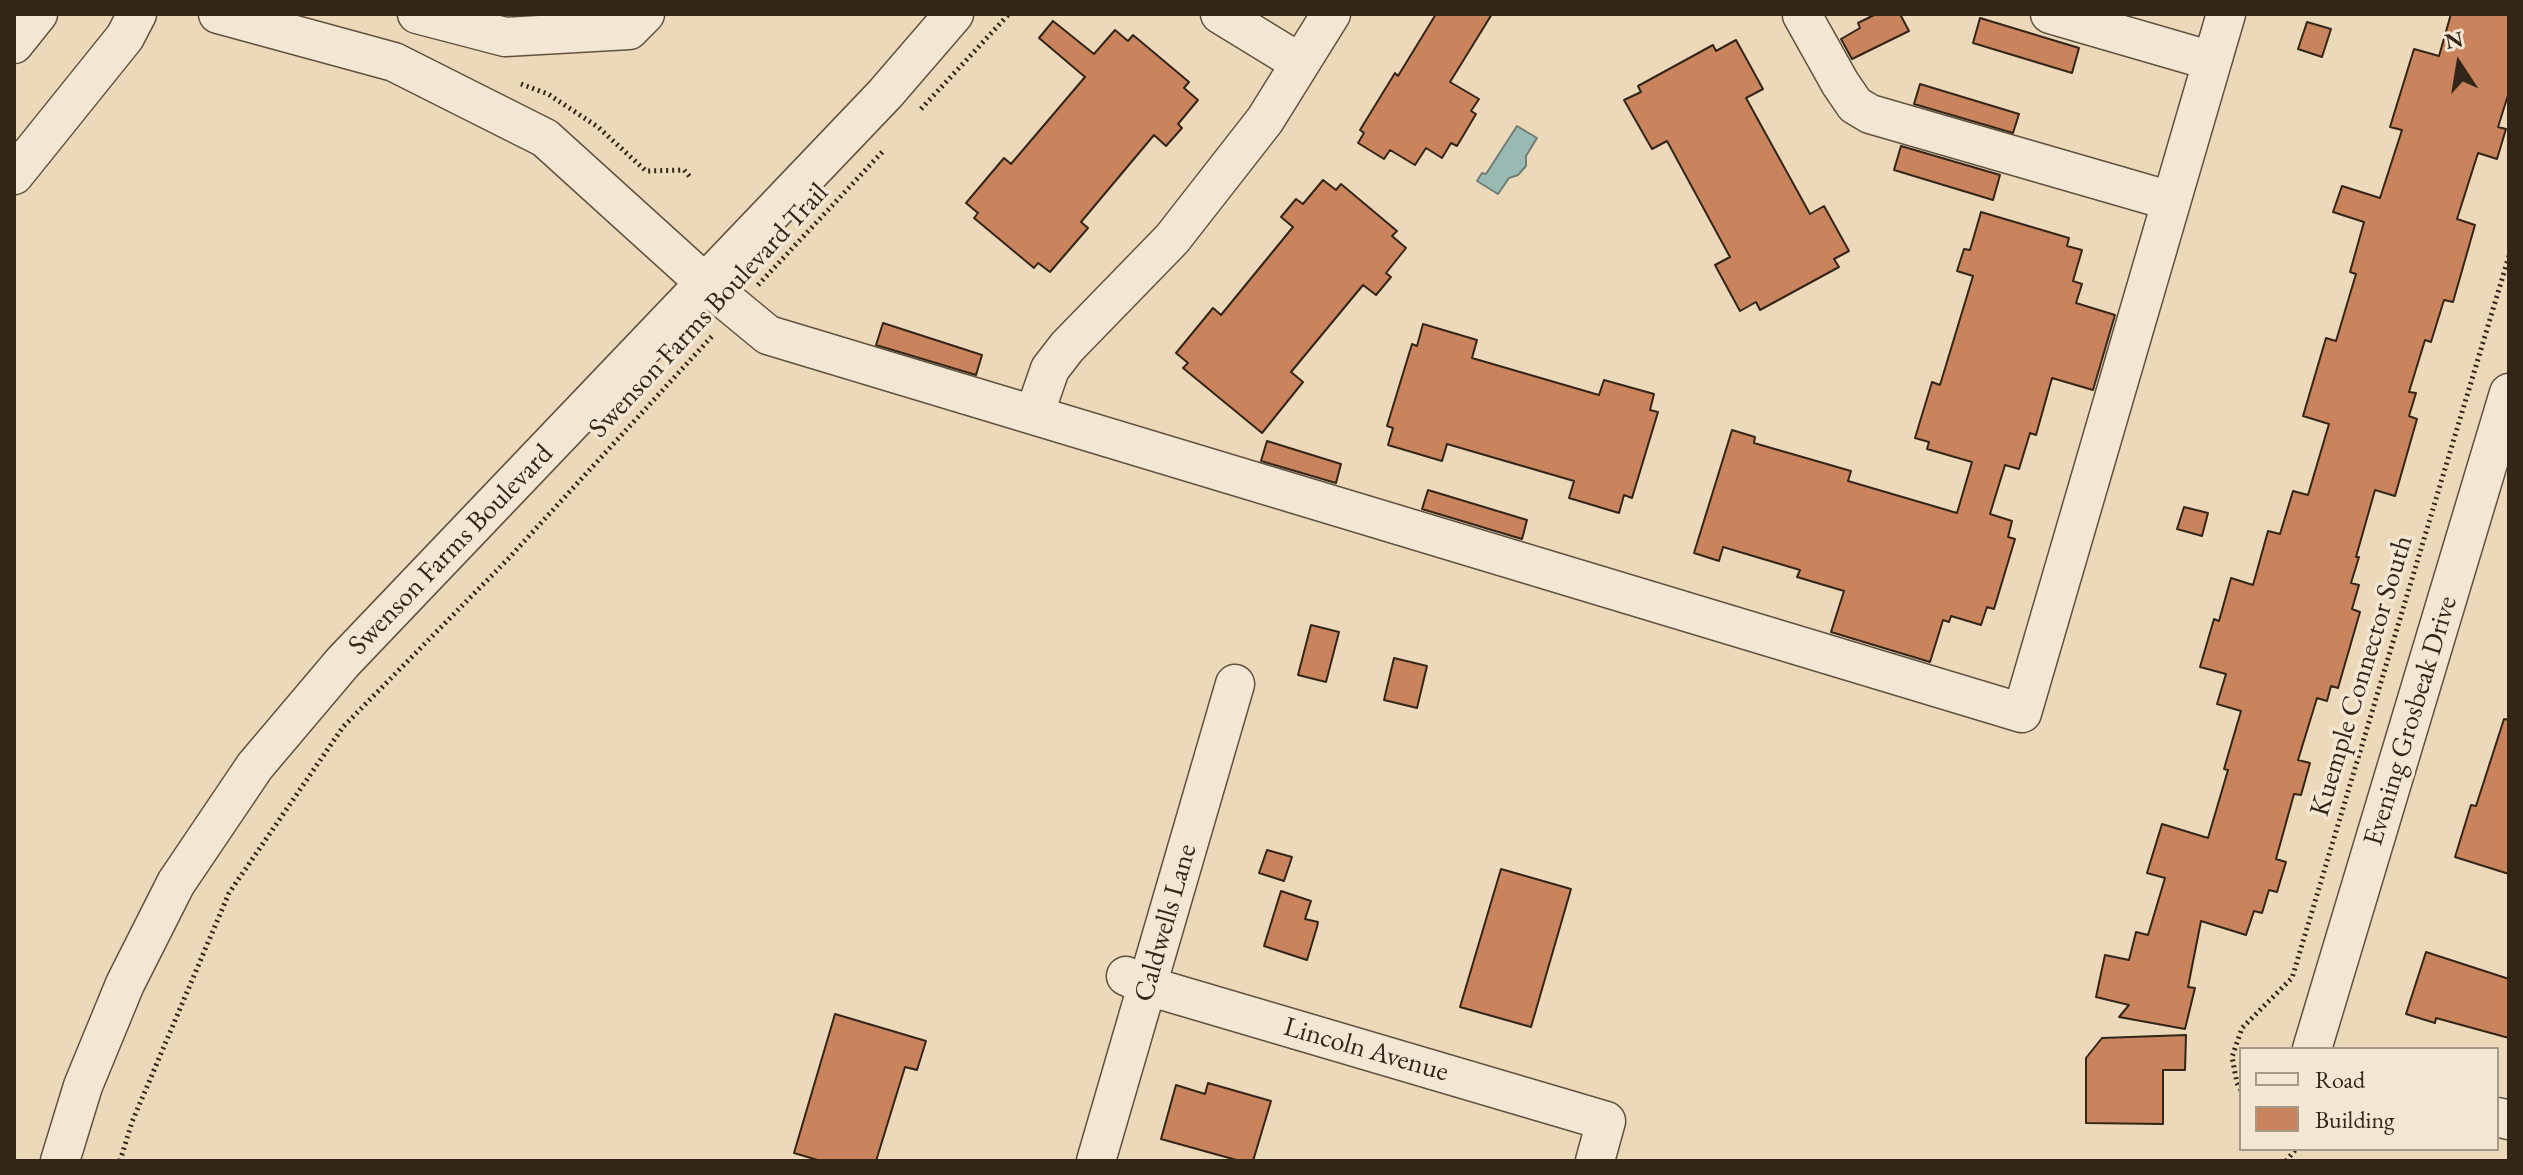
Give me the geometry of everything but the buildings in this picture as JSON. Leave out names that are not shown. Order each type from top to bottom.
[{"type":"street","points":[[14,44],[38,14]]},
{"type":"street","points":[[14,175],[125,37],[137,14]]},
{"type":"street","points":[[218,14],[394,62],[545,138],[705,283],[768,335],[2022,713],[2226,14]]},
{"type":"street","points":[[417,14],[505,37],[629,30],[645,14]]},
{"type":"street","name":"Swenson Farms Boulevard","points":[[60,1161],[83,1086],[125,984],[176,883],[255,766],[343,662],[885,94],[954,14]]},
{"type":"street","points":[[1220,14],[1300,63]]},
{"type":"street","points":[[1805,14],[1802,15],[1840,83],[1855,105],[1870,114],[2171,201]]},
{"type":"street","points":[[2050,14],[2212,61]]},
{"type":"street","points":[[1034,415],[1050,369],[1067,347],[1172,239],[1265,120],[1324,16]]},
{"type":"street","name":"Evening Grosbeak Drive","points":[[2313,1047],[2509,393]]},
{"type":"street","name":"Caldwells Lane","points":[[1096,1161],[1137,981],[1235,684]]},
{"type":"street","name":"Lincoln Avenue","points":[[1137,981],[1606,1121],[1595,1161]]},
{"type":"path","points":[[918,114],[1009,14]]},
{"type":"path","name":"Swenson Farms Boulevard Trail","points":[[120,1161],[132,1122],[229,893],[343,727],[508,559],[886,148]]},
{"type":"path","name":"Kuemple Connector South","points":[[2239,1086],[2232,1057],[2242,1028],[2292,978],[2509,256]]},
{"type":"water","points":[[1517,126],[1537,138],[1526,156],[1526,166],[1518,175],[1509,178],[1498,194],[1477,181],[1482,173],[1486,174]]}]
